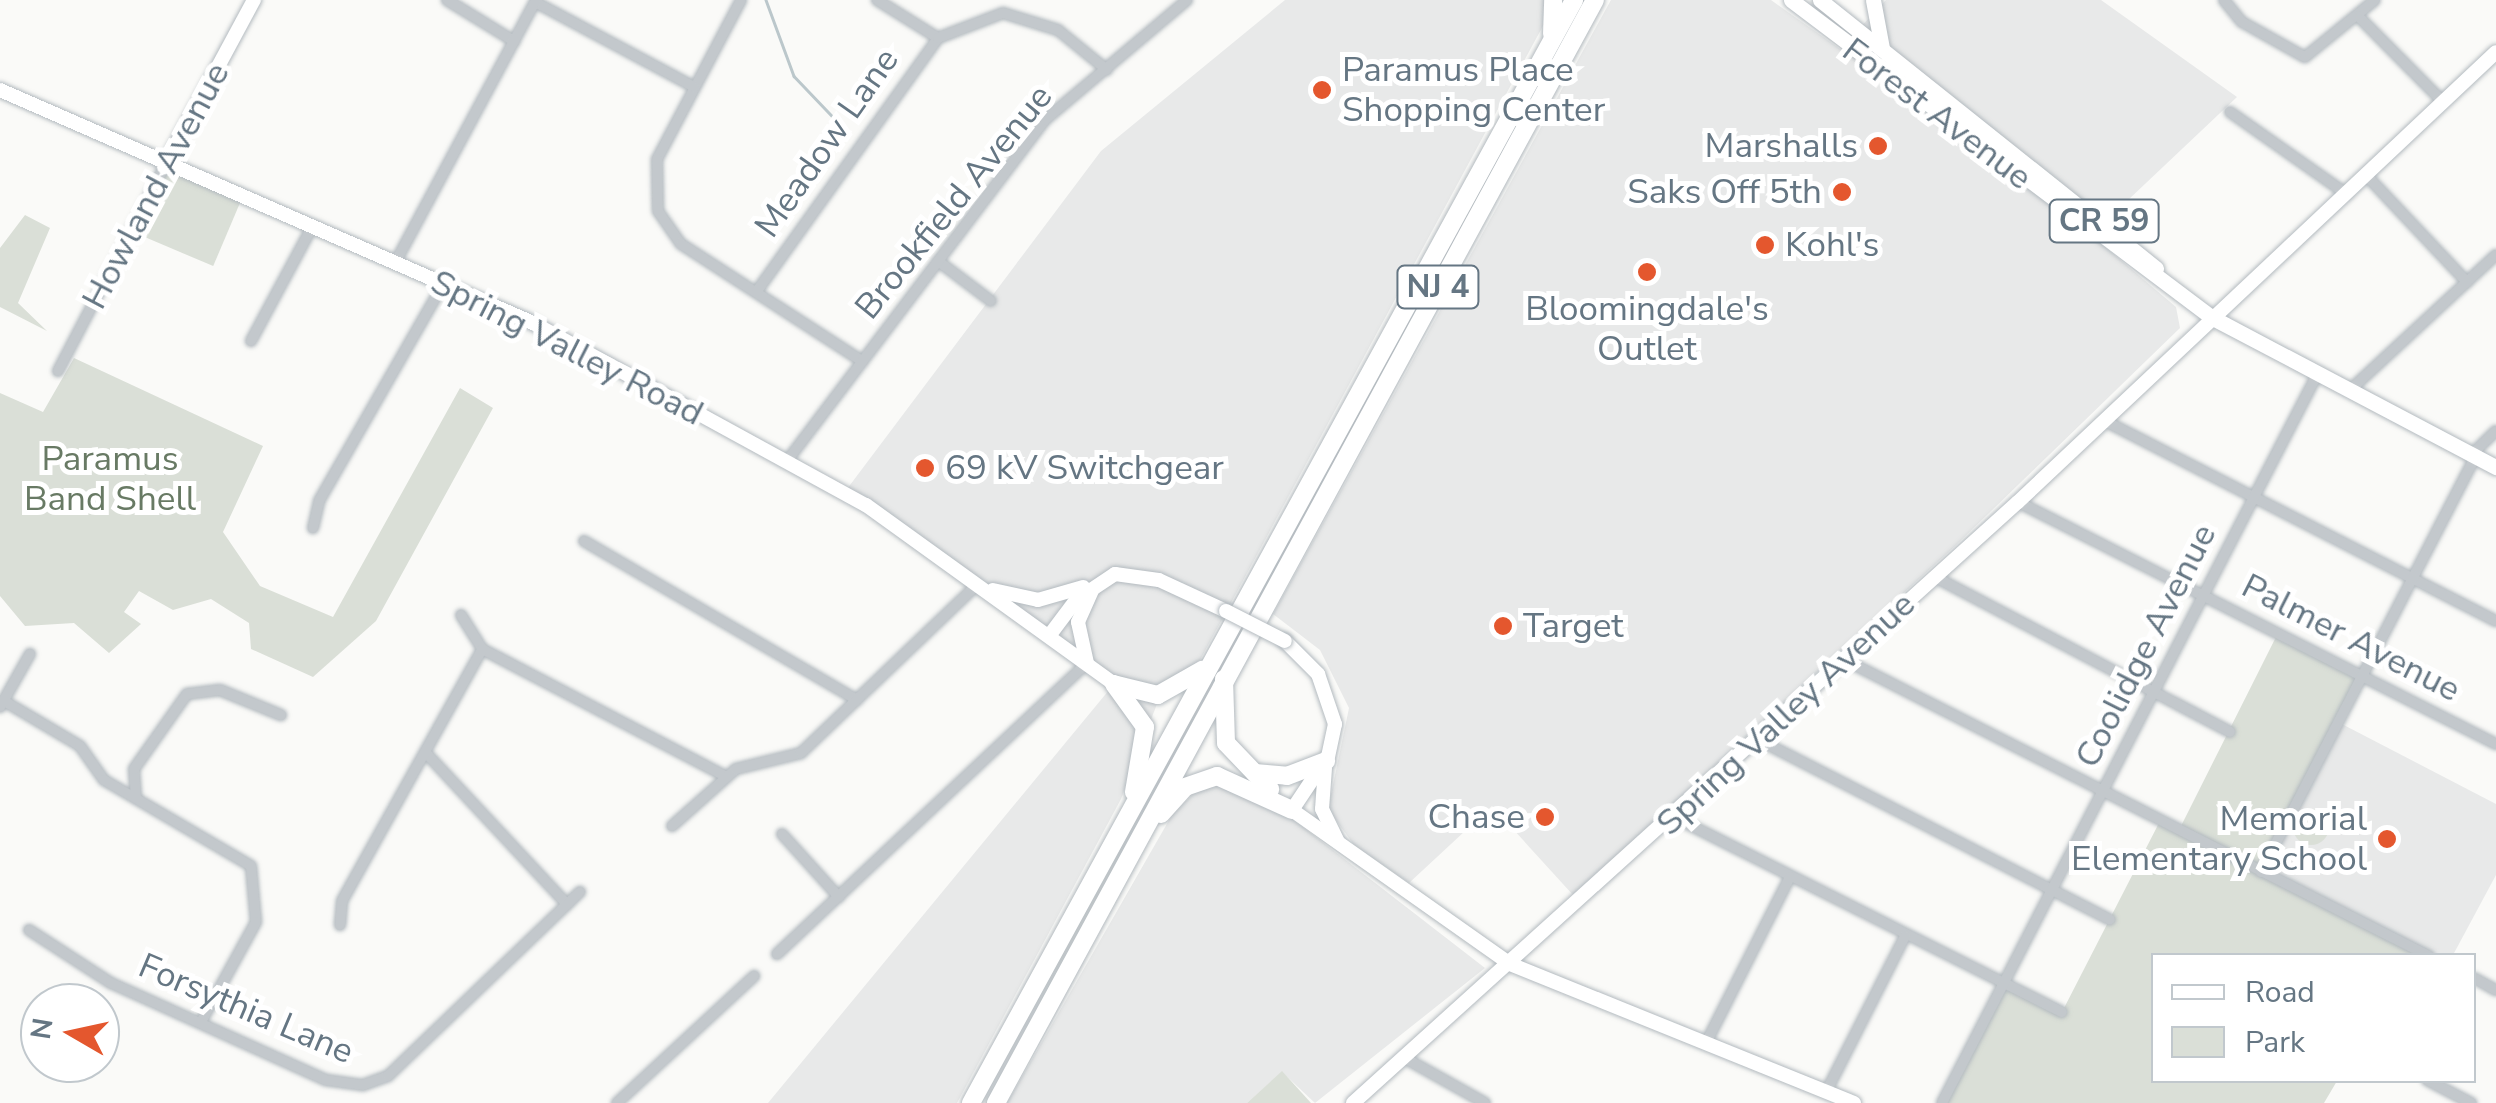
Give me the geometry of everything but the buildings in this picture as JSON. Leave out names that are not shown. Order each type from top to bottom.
[{"type":"highway","points":[[1551,41],[1552,0]]},
{"type":"highway","name":"NJ 4","points":[[996,1103],[1126,864],[1217,669],[1574,0]]},
{"type":"highway","name":"NJ 4","points":[[972,1103],[1129,815],[1217,669],[1595,0]]},
{"type":"highway","points":[[1114,684],[1165,693],[1217,669],[1224,736],[1292,810]]},
{"type":"highway","points":[[1114,684],[1145,726],[1129,815]]},
{"type":"highway","points":[[1254,773],[1294,775],[1326,761]]},
{"type":"highway","points":[[1126,864],[1172,798],[1208,776],[1248,783],[1292,810]]},
{"type":"main road","name":"Forest Avenue","points":[[1791,0],[2211,318]]},
{"type":"main road","name":"Forest Avenue","points":[[1820,0],[1886,56],[2110,226],[2211,318]]},
{"type":"main road","points":[[1844,19],[1849,0]]},
{"type":"main road","points":[[1831,34],[1870,0],[1874,33],[1886,56]]},
{"type":"main road","name":"CR 59","points":[[2211,318],[2496,467]]},
{"type":"street","name":"Howland Avenue","points":[[58,371],[254,0]]},
{"type":"street","points":[[446,0],[514,41]]},
{"type":"street","points":[[741,0],[657,159],[658,211],[681,244],[862,361]]},
{"type":"street","points":[[877,0],[938,38]]},
{"type":"street","points":[[1006,0],[1003,13],[1075,39],[1107,70]]},
{"type":"street","name":"Brookfield Avenue","points":[[787,462],[1045,120],[1188,0]]},
{"type":"street","points":[[2224,0],[2242,22],[2305,57],[2375,0]]},
{"type":"street","points":[[396,263],[536,1],[694,88]]},
{"type":"street","name":"Meadow Lane","points":[[757,291],[938,38],[1003,13]]},
{"type":"street","points":[[2358,16],[2444,102]]},
{"type":"street","name":"Spring Valley Avenue","points":[[1354,1103],[1759,740],[2105,422],[2496,52]]},
{"type":"street","name":"Spring Valley Road","points":[[0,90],[164,167],[444,283],[787,462],[977,585],[1114,684]]},
{"type":"street","points":[[2230,112],[2348,195]]},
{"type":"street","points":[[2367,176],[2467,282]]},
{"type":"street","points":[[251,341],[311,229]]},
{"type":"street","points":[[2349,391],[2496,255]]},
{"type":"street","points":[[938,261],[991,301]]},
{"type":"street","points":[[313,528],[319,501],[444,283]]},
{"type":"street","name":"Coolidge Avenue","points":[[1942,1103],[2317,375]]},
{"type":"street","points":[[2105,422],[2496,622]]},
{"type":"street","points":[[2261,872],[2474,455],[2496,431]]},
{"type":"street","name":"Palmer Avenue","points":[[2018,502],[2496,744]]},
{"type":"street","points":[[584,540],[858,700]]},
{"type":"street","points":[[672,826],[725,776],[792,758],[977,585],[1038,600],[1098,582],[1142,576],[1226,610],[1284,641],[1330,699],[1335,731],[1326,761],[1322,810],[1341,847]]},
{"type":"street","points":[[1936,577],[2230,732]]},
{"type":"street","points":[[1049,636],[1098,582]]},
{"type":"street","points":[[776,954],[1087,663],[1078,622],[1098,582]]},
{"type":"street","points":[[461,614],[482,649],[725,776]]},
{"type":"street","points":[[340,925],[342,902],[482,649]]},
{"type":"street","points":[[30,654],[2,704],[80,746],[104,780],[244,857],[260,887],[256,922],[201,1022]]},
{"type":"street","points":[[1845,660],[2423,953]]},
{"type":"street","points":[[140,802],[132,774],[187,694],[220,690],[281,715]]},
{"type":"street","points":[[1759,740],[2110,920]]},
{"type":"street","points":[[426,753],[567,904]]},
{"type":"street","points":[[1326,761],[1292,810],[1510,964],[1828,1096],[1854,1103]]},
{"type":"street","points":[[1674,817],[2002,986],[2062,1012]]},
{"type":"street","points":[[782,834],[839,897]]},
{"type":"street","points":[[1706,1043],[1790,877]]},
{"type":"street","name":"Forsythia Lane","points":[[28,930],[111,982],[326,1080],[376,1082],[580,892]]},
{"type":"street","points":[[1828,1096],[1905,936]]},
{"type":"street","points":[[617,1103],[754,976]]},
{"type":"street","points":[[1402,1056],[1485,1103]]},
{"type":"street","points":[[2432,1083],[2470,1103]]},
{"type":"shaded area","points":[[1285,0],[1557,0],[1200,660],[1163,688],[1121,799],[957,1103],[768,1103],[1114,684],[844,493],[1101,151]]},
{"type":"shaded area","points":[[1611,0],[1771,0],[1840,49],[1886,0],[2101,0],[2237,97],[2091,235],[2176,307],[2180,328],[1955,546],[1573,895],[1492,806],[1409,883],[1354,845],[1328,809],[1349,708],[1320,650],[1273,614]]},
{"type":"shaded area","points":[[2338,722],[2496,804],[2496,875],[2454,953],[2425,953],[2261,872]]},
{"type":"shaded area","points":[[1226,783],[1290,817],[1485,968],[1315,1103],[1282,1072],[1247,1103],[1007,1103],[1172,815],[1201,786]]},
{"type":"green space","points":[[164,167],[241,200],[213,266],[136,233]]},
{"type":"green space","points":[[25,215],[50,228],[18,303],[47,331],[0,307],[0,248]]},
{"type":"green space","name":"Paramus Band Shell","points":[[74,358],[263,446],[223,532],[260,586],[333,617],[460,388],[493,408],[376,621],[313,677],[251,649],[249,623],[211,599],[173,610],[139,591],[124,612],[141,624],[109,653],[74,623],[25,626],[0,596],[0,393],[43,412]]},
{"type":"green space","points":[[2279,631],[2362,674],[2261,871],[2420,953],[2151,953],[2151,1083],[2336,1083],[2324,1103],[1942,1103],[2002,986],[2062,1012],[2160,821],[2179,830]]},
{"type":"green space","points":[[2311,809],[2324,814],[2329,827],[2324,840],[2311,845],[2298,840],[2293,827],[2298,814]]},
{"type":"green space","points":[[1282,1071],[1311,1103],[1247,1103]]},
{"type":"waterway","points":[[766,0],[794,76],[834,118]]},
{"type":"place","name":"Paramus Place Shopping Center","points":[[1322,90]]},
{"type":"place","name":"Marshalls","points":[[1878,146]]},
{"type":"place","name":"Saks Off 5th","points":[[1842,192]]},
{"type":"place","name":"Kohl's","points":[[1765,245]]},
{"type":"place","name":"Bloomingdale's Outlet","points":[[1647,272]]},
{"type":"place","name":"69 kV Switchgear","points":[[925,468]]},
{"type":"place","name":"Target","points":[[1503,626]]},
{"type":"place","name":"Chase","points":[[1545,817]]},
{"type":"place","name":"Memorial Elementary School","points":[[2387,839]]}]
